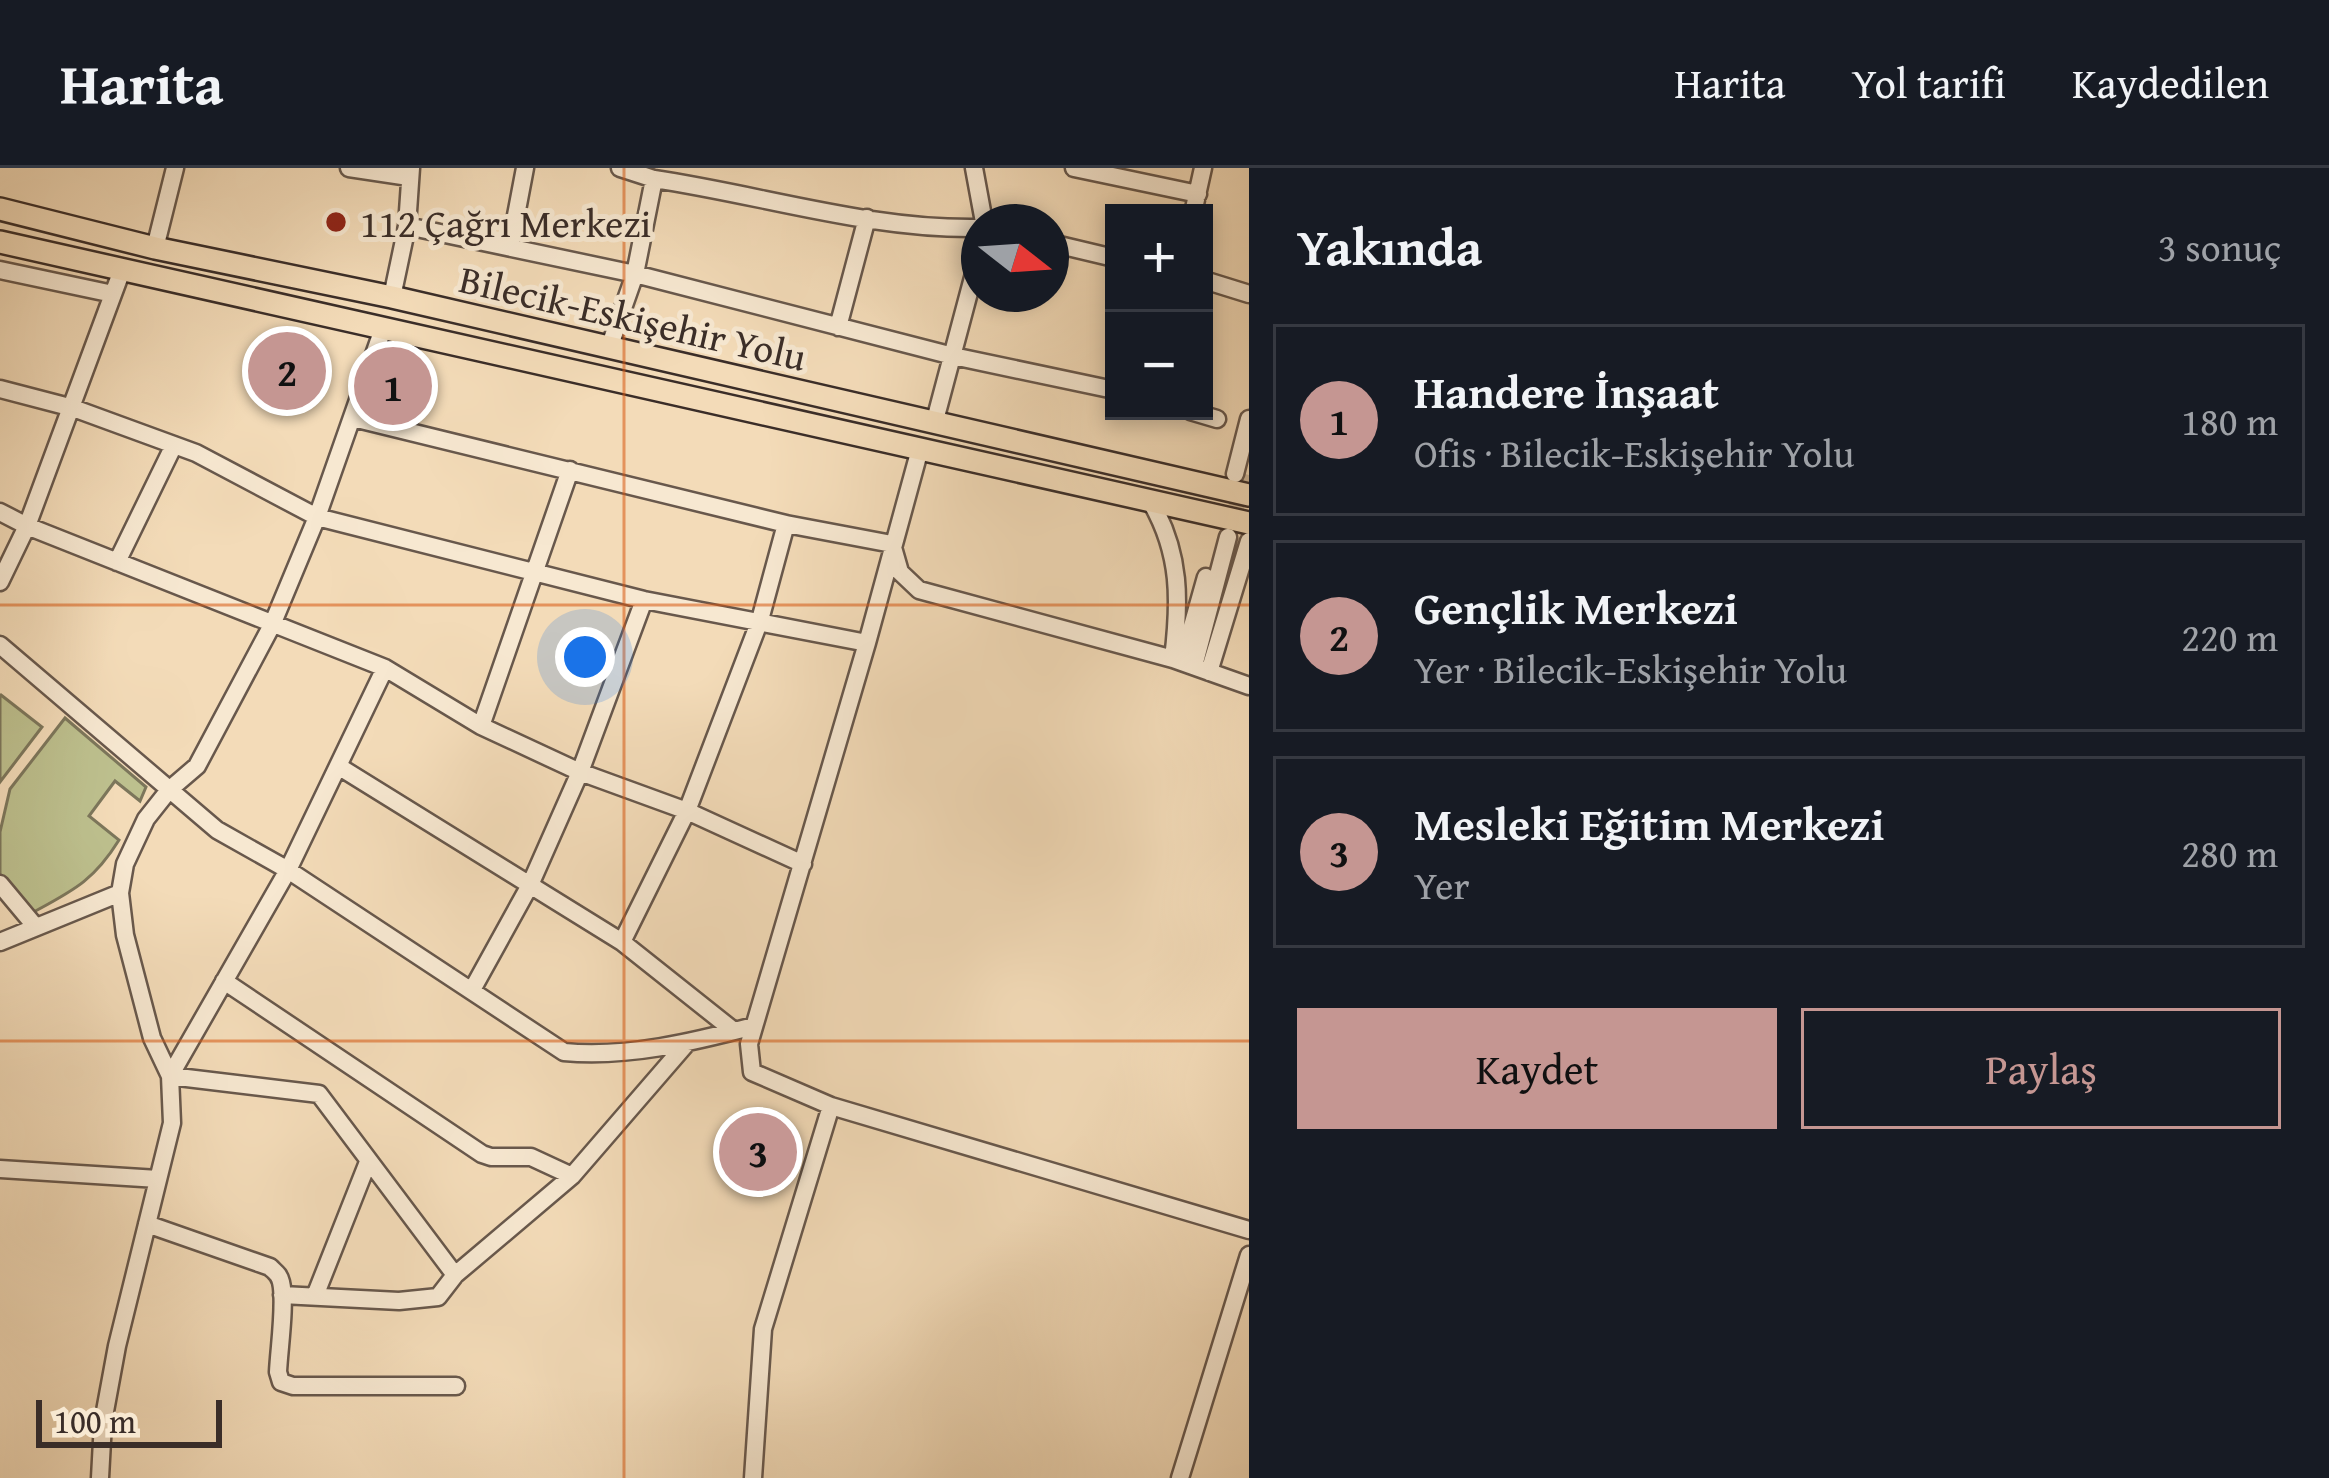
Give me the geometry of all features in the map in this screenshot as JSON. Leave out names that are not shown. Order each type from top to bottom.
[{"type":"main road","name":"Bilecik-Eskişehir Yolu","points":[[0,209],[934,424],[1244,475]]},
{"type":"main road","name":"Bilecik-Eskişehir Yolu","points":[[0,242],[1249,523]]},
{"type":"street","points":[[155,248],[175,168]]},
{"type":"street","points":[[350,168],[410,172],[407,226],[392,297]]},
{"type":"street","points":[[510,247],[525,168]]},
{"type":"street","points":[[620,168],[654,179],[867,218],[939,229],[961,227]]},
{"type":"street","points":[[974,168],[979,204]]},
{"type":"street","points":[[1074,168],[1198,194]]},
{"type":"street","points":[[1195,204],[1203,168]]},
{"type":"street","points":[[609,348],[635,274],[654,179]]},
{"type":"street","points":[[838,327],[867,218]]},
{"type":"street","points":[[407,226],[635,274],[953,356],[1105,389]]},
{"type":"street","points":[[1069,247],[1105,256]]},
{"type":"street","points":[[0,270],[113,294]]},
{"type":"street","points":[[0,582],[27,526],[122,270]]},
{"type":"street","points":[[1213,283],[1249,294]]},
{"type":"street","points":[[934,424],[964,312]]},
{"type":"street","points":[[100,1478],[103,1422],[133,1274],[172,1124],[170,1076],[152,1038],[125,935],[120,893],[125,864],[146,819],[197,766],[272,625],[383,329]]},
{"type":"street","points":[[0,389],[73,408],[196,453],[316,517],[644,600],[867,643]]},
{"type":"street","points":[[353,418],[786,524],[892,544]]},
{"type":"street","points":[[1213,418],[1217,419]]},
{"type":"street","points":[[1244,475],[1249,418]]},
{"type":"street","points":[[116,562],[174,445]]},
{"type":"street","points":[[920,449],[749,1044],[752,1072],[831,1106],[1249,1230]]},
{"type":"street","points":[[481,726],[570,470]]},
{"type":"street","points":[[1151,502],[1167,530],[1190,664]]},
{"type":"street","points":[[0,512],[385,668],[481,726],[803,863]]},
{"type":"street","points":[[622,942],[687,811],[760,620],[786,524]]},
{"type":"street","points":[[1190,664],[1223,536]]},
{"type":"street","points":[[1190,664],[1249,541]]},
{"type":"street","points":[[892,544],[899,572],[919,590],[1190,664],[1249,686]]},
{"type":"street","points":[[472,990],[530,885],[580,772],[644,600]]},
{"type":"street","points":[[0,645],[217,830],[288,870],[564,1052],[687,1043],[754,1026]]},
{"type":"street","points":[[170,1076],[288,870],[385,668]]},
{"type":"street","points":[[338,766],[622,942],[734,1031]]},
{"type":"street","points":[[0,884],[35,926]]},
{"type":"street","points":[[0,942],[120,893]]},
{"type":"street","points":[[224,981],[482,1154],[532,1157],[572,1176]]},
{"type":"street","points":[[282,1294],[399,1301],[438,1297],[455,1275],[572,1176],[687,1043]]},
{"type":"street","points":[[170,1076],[319,1094],[455,1275]]},
{"type":"street","points":[[753,1478],[763,1329],[831,1106]]},
{"type":"street","points":[[315,1297],[368,1162]]},
{"type":"street","points":[[0,1169],[158,1179]]},
{"type":"street","points":[[146,1224],[270,1267],[281,1280],[281,1382],[293,1386],[456,1385]]},
{"type":"street","points":[[1180,1478],[1249,1255]]},
{"type":"green space","points":[[0,696],[42,727],[0,782]]},
{"type":"green space","points":[[65,718],[146,787],[140,801],[115,781],[89,816],[119,840],[80,884],[30,914],[0,875],[0,832],[10,789]]},
{"type":"tunnel","points":[[1230,530],[1245,474]]},
{"type":"place","name":"112 Çağrı Merkezi","points":[[336,222]]},
{"type":"place","name":"Gençlik Merkezi","points":[[287,371]]},
{"type":"place","name":"Handere İnşaat","points":[[393,386]]},
{"type":"place","name":"Mesleki Eğitim Merkezi","points":[[758,1152]]}]
